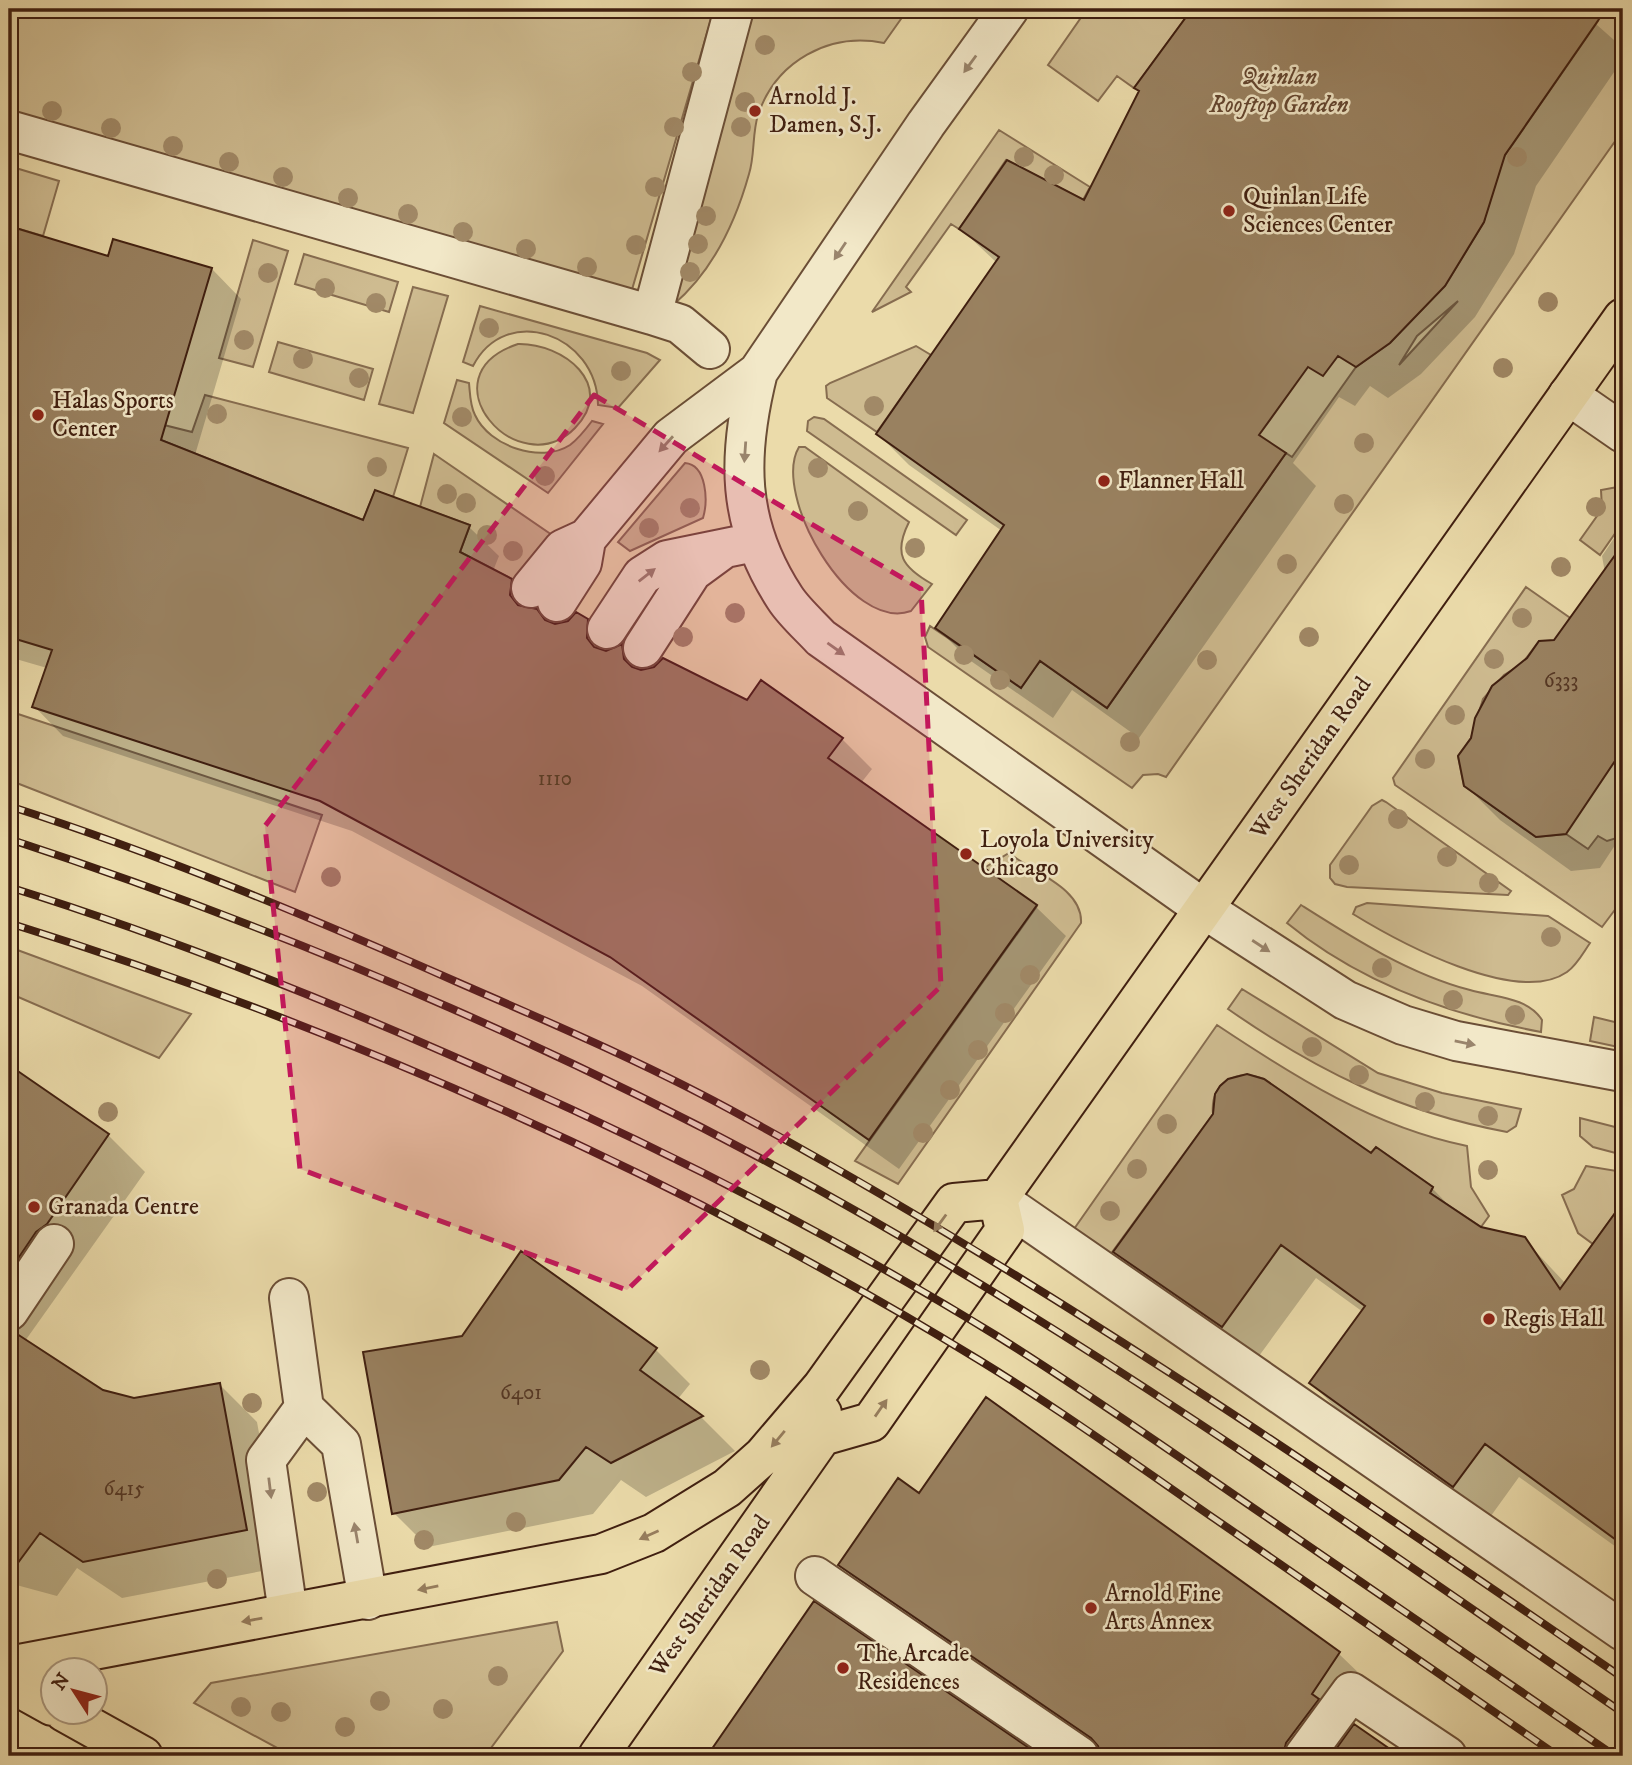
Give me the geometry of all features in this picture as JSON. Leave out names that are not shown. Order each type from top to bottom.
[{"type":"main road","name":"West Sheridan Road","points":[[998,1199],[1623,318]]},
{"type":"main road","points":[[9,1665],[368,1600],[601,1554],[654,1533],[727,1488],[763,1457],[822,1387],[954,1203],[998,1199],[1006,1230],[871,1422],[822,1436],[822,1387]]},
{"type":"main road","name":"West Sheridan Road","points":[[598,1756],[822,1436]]},
{"type":"main road","points":[[9,1682],[38,1698]]},
{"type":"main road","points":[[88,1726],[143,1756]]},
{"type":"street","points":[[652,315],[734,9]]},
{"type":"street","points":[[544,595],[563,549],[587,538],[671,437],[758,372],[926,124],[1009,9]]},
{"type":"street","points":[[9,130],[652,315],[680,324],[710,349]]},
{"type":"street","points":[[758,372],[747,415],[740,545],[821,638],[1204,909],[1345,1000],[1403,1025],[1456,1041],[1623,1072]]},
{"type":"street","points":[[1568,395],[1623,433]]},
{"type":"street","points":[[607,629],[642,576],[667,560],[740,545]]},
{"type":"street","points":[[643,648],[692,572],[740,545]]},
{"type":"street","points":[[998,1199],[1623,1631]]},
{"type":"street","points":[[9,1311],[54,1244]]},
{"type":"street","points":[[289,1298],[304,1408],[341,1444],[368,1600]]},
{"type":"street","points":[[288,1614],[267,1460],[304,1408]]},
{"type":"street","points":[[815,1577],[1079,1756]]},
{"type":"street","points":[[1304,1756],[1351,1692],[1447,1756]]},
{"type":"highlighted area","points":[[594,395],[921,589],[941,986],[627,1290],[300,1169],[265,826]]},
{"type":"shaded area","points":[[9,9],[714,9],[631,293],[9,112]]},
{"type":"shaded area","points":[[747,9],[908,9],[884,43],[844,42],[825,47],[807,55],[778,79],[766,96],[758,115],[751,167],[737,211],[721,246],[700,277],[673,305]]},
{"type":"shaded area","points":[[1087,9],[1192,9],[1134,88],[1117,76],[1098,101],[1048,65]]},
{"type":"shaded area","points":[[1623,9],[1623,130],[1166,777],[1158,774],[1143,775],[1132,788],[928,647],[925,637],[930,626],[1021,687],[1040,661],[1107,708],[1286,453],[1292,457],[1356,367],[1390,343],[1445,286],[1484,222],[1492,174],[1598,21],[1585,11]],"holes":[[[1458,301],[1399,365],[1417,336]]]},
{"type":"shaded area","points":[[999,130],[1090,187],[1083,200],[1006,160],[959,229],[951,224],[906,287],[911,292],[872,312]]},
{"type":"shaded area","points":[[9,166],[59,181],[43,236],[9,226]]},
{"type":"shaded area","points":[[253,240],[288,251],[253,367],[219,358]]},
{"type":"shaded area","points":[[304,254],[398,282],[389,312],[295,284]]},
{"type":"shaded area","points":[[413,287],[448,296],[413,413],[379,404]]},
{"type":"shaded area","points":[[480,306],[647,353],[660,360],[618,408],[598,405],[594,380],[583,360],[567,345],[548,335],[527,331],[506,335],[488,346],[473,366],[463,362]]},
{"type":"shaded area","points":[[278,342],[373,369],[364,400],[269,372]]},
{"type":"shaded area","points":[[518,344],[552,351],[567,359],[587,382],[590,397],[586,412],[575,428],[552,442],[529,444],[507,435],[489,420],[479,400],[478,379],[491,359]]},
{"type":"shaded area","points":[[916,346],[931,355],[877,432],[827,398],[826,386],[830,383]]},
{"type":"shaded area","points":[[457,380],[469,383],[472,408],[482,426],[504,443],[517,449],[545,453],[558,450],[573,443],[592,421],[603,424],[548,493],[444,423]]},
{"type":"shaded area","points":[[205,395],[408,448],[393,497],[375,491],[363,520],[128,427],[132,417],[192,432]]},
{"type":"shaded area","points":[[814,417],[824,419],[967,520],[956,535],[807,431],[808,421]]},
{"type":"shaded area","points":[[799,447],[805,447],[909,522],[902,543],[903,559],[914,572],[932,584],[911,611],[888,612],[864,601],[841,581],[822,555],[806,525],[796,496],[793,468]]},
{"type":"shaded area","points":[[434,454],[552,535],[518,582],[460,552],[470,525],[420,507]]},
{"type":"shaded area","points":[[685,463],[692,465],[702,477],[705,494],[703,518],[630,551],[618,542]]},
{"type":"shaded area","points":[[1623,486],[1623,522],[1600,555],[1580,540],[1602,509],[1601,490]]},
{"type":"shaded area","points":[[1526,587],[1576,622],[1561,644],[1539,641],[1522,664],[1504,675],[1483,699],[1471,738],[1458,756],[1464,786],[1536,837],[1566,834],[1588,849],[1598,836],[1607,841],[1623,836],[1623,899],[1602,927],[1395,785],[1393,778]]},
{"type":"shaded area","points":[[9,711],[322,815],[295,892],[9,780]]},
{"type":"shaded area","points":[[1382,800],[1511,891],[1508,895],[1347,887],[1335,884],[1330,878],[1330,865],[1372,806]]},
{"type":"shaded area","points":[[1009,853],[1065,890],[1074,900],[1081,923],[898,1184],[855,1161],[1037,906],[984,868]]},
{"type":"shaded area","points":[[1367,903],[1548,916],[1590,943],[1567,972],[1545,981],[1519,982],[1458,966],[1398,939],[1353,914],[1356,907]]},
{"type":"shaded area","points":[[1301,905],[1361,942],[1425,975],[1519,1002],[1536,1012],[1542,1020],[1541,1032],[1440,1006],[1375,979],[1315,944],[1287,923]]},
{"type":"shaded area","points":[[9,947],[191,1014],[159,1058],[9,993]]},
{"type":"shaded area","points":[[1242,989],[1378,1073],[1442,1093],[1521,1109],[1516,1126],[1507,1132],[1468,1124],[1395,1101],[1327,1070],[1228,1009]]},
{"type":"shaded area","points":[[1594,1017],[1623,1024],[1623,1048],[1590,1041]]},
{"type":"shaded area","points":[[1217,1025],[1336,1098],[1400,1126],[1467,1146],[1471,1187],[1489,1216],[1481,1227],[1430,1193],[1433,1187],[1376,1147],[1371,1153],[1264,1079],[1244,1075],[1220,1086],[1213,1103],[1213,1114],[1110,1255],[1074,1229]]},
{"type":"shaded area","points":[[1580,1118],[1623,1129],[1623,1155],[1593,1147],[1580,1136]]},
{"type":"shaded area","points":[[1586,1166],[1623,1172],[1623,1202],[1593,1244],[1578,1233],[1562,1195],[1574,1189]]},
{"type":"shaded area","points":[[557,1622],[563,1651],[485,1756],[292,1756],[194,1703],[211,1683]]},
{"type":"building","name":"Quinlan Life Sciences Center","points":[[1192,9],[1606,9],[1505,155],[1484,222],[1445,286],[1390,343],[1356,367],[1338,356],[1323,376],[1308,367],[1259,435],[1286,453],[1107,708],[1040,661],[1021,688],[935,628],[1004,525],[876,434],[999,257],[959,229],[1007,160],[1084,200],[1139,91],[1134,88]]},
{"type":"building","points":[[9,226],[108,256],[113,239],[212,268],[161,440],[363,520],[375,490],[470,525],[460,552],[512,579],[510,595],[518,605],[537,609],[545,620],[555,624],[568,621],[576,612],[588,619],[587,638],[594,647],[606,651],[622,644],[624,659],[632,667],[641,670],[654,667],[663,658],[747,700],[761,680],[843,738],[828,758],[1037,905],[869,1140],[610,957],[320,801],[32,707],[52,650],[9,637]]},
{"type":"building","points":[[1623,544],[1623,749],[1566,834],[1536,837],[1464,786],[1458,756],[1471,738],[1475,718],[1492,686],[1527,658],[1539,641],[1554,640]]},
{"type":"building","name":"Granada Centre","points":[[9,1065],[109,1134],[47,1224],[36,1232],[9,1272]]},
{"type":"building","name":"Regis Hall","points":[[1247,1074],[1264,1079],[1371,1153],[1376,1147],[1433,1187],[1430,1193],[1481,1227],[1525,1237],[1560,1289],[1623,1202],[1623,1545],[1485,1444],[1453,1487],[1309,1383],[1365,1306],[1281,1245],[1222,1327],[1113,1252],[1213,1114],[1215,1094],[1220,1086],[1228,1079]]},
{"type":"building","points":[[521,1251],[657,1348],[640,1370],[703,1416],[611,1463],[586,1447],[559,1480],[392,1514],[363,1352],[462,1336]]},
{"type":"building","points":[[14,1332],[103,1390],[134,1398],[220,1383],[247,1530],[83,1562],[40,1533],[9,1575],[9,1333]]},
{"type":"building","name":"Arnold Fine Arts Annex","points":[[986,1397],[1340,1652],[1312,1694],[1319,1699],[1286,1743],[1283,1756],[1101,1756],[1098,1746],[1091,1738],[838,1565],[898,1478],[919,1493]]},
{"type":"building","name":"The Arcade Residences","points":[[814,1601],[1041,1756],[707,1756]]},
{"type":"building","points":[[1354,1724],[1400,1756],[1331,1756]]},
{"type":"railway","points":[[9,806],[179,866],[346,934],[601,1046],[742,1116],[856,1180],[1080,1315],[1299,1458],[1623,1678]]},
{"type":"railway","points":[[9,839],[230,917],[340,961],[558,1057],[770,1163],[969,1277],[1159,1397],[1623,1713]]},
{"type":"railway","points":[[9,887],[176,944],[394,1031],[589,1117],[796,1221],[931,1296],[1065,1380],[1615,1756]]},
{"type":"railway","points":[[9,923],[259,1009],[384,1059],[507,1112],[748,1229],[865,1293],[1039,1398],[1558,1756]]},
{"type":"place","name":"Arnold J. Damen, S.J.","points":[[755,111]]},
{"type":"place","name":"Quinlan Life Sciences Center","points":[[1229,211]]},
{"type":"place","name":"Halas Sports Center","points":[[38,415]]},
{"type":"place","name":"Flanner Hall","points":[[1104,481]]},
{"type":"place","name":"Loyola University Chicago","points":[[966,854]]},
{"type":"place","name":"Granada Centre","points":[[34,1207]]},
{"type":"place","name":"Regis Hall","points":[[1489,1319]]},
{"type":"place","name":"Arnold Fine Arts Annex","points":[[1091,1608]]},
{"type":"place","name":"The Arcade Residences","points":[[843,1668]]},
{"type":"park label","name":"Quinlan Rooftop Garden","points":[[1279,91]]}]
